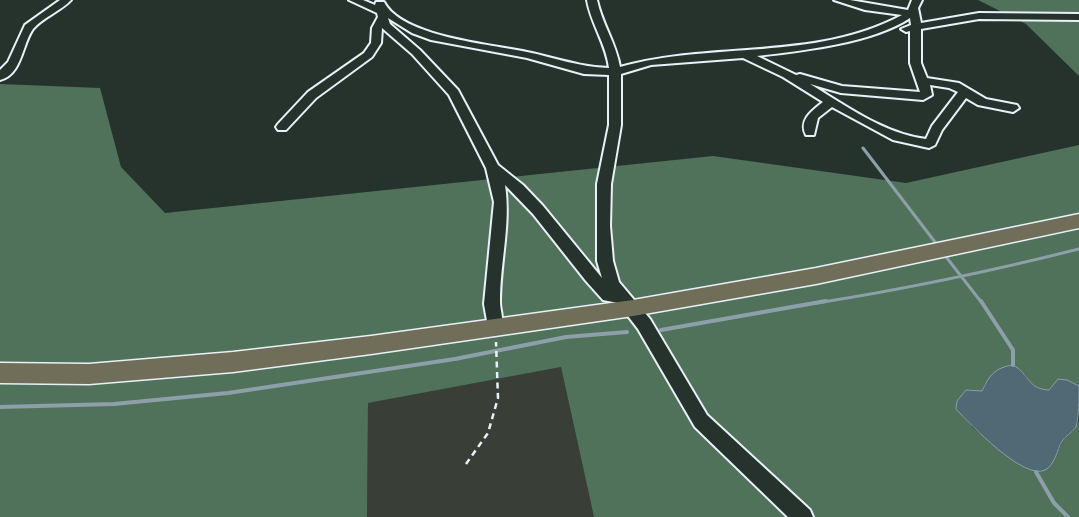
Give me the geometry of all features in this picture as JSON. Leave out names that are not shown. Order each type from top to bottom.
[{"type":"main road","points":[[0,372],[89,374],[233,362],[495,327],[627,303],[816,276],[1079,220]]},
{"type":"street","points":[[0,77],[13,63],[30,27],[66,0]]},
{"type":"street","points":[[354,0],[381,10],[416,31],[435,38],[528,55],[584,71],[615,72],[650,62],[791,50],[979,16],[1079,17]]},
{"type":"street","points":[[592,0],[595,16],[612,52],[615,72],[615,125],[604,184],[603,226],[605,261],[612,285],[627,303],[701,421],[803,517]]},
{"type":"street","points":[[839,0],[865,7],[914,7]]},
{"type":"street","points":[[741,53],[779,70],[841,89],[923,96],[926,95],[923,81],[914,62],[913,46],[917,18],[914,7]]},
{"type":"street","points":[[855,37],[888,26],[914,7]]},
{"type":"street","points":[[282,128],[312,95],[368,55],[376,43],[381,10]]},
{"type":"street","points":[[381,10],[385,26],[416,52],[454,94],[497,178],[502,222],[492,304],[495,327]]},
{"type":"street","points":[[779,70],[830,103],[861,120],[918,144],[929,144],[934,140],[936,129],[960,101],[964,91]]},
{"type":"street","points":[[923,81],[959,87],[982,102],[1013,108]]},
{"type":"street","points":[[810,132],[812,116],[830,103]]},
{"type":"street","points":[[493,168],[525,195],[591,278],[609,295],[627,303]]},
{"type":"path","points":[[466,464],[488,433],[498,398],[495,327]]},
{"type":"shaded area","points":[[561,367],[594,517],[367,517],[368,403]]},
{"type":"green space","points":[[978,0],[1079,0],[1079,76],[1026,24]]},
{"type":"green space","points":[[0,84],[100,88],[121,167],[165,213],[713,156],[906,183],[1079,145],[1079,386],[1054,384],[1049,390],[1041,389],[1032,384],[1025,374],[985,383],[982,391],[966,390],[957,401],[956,408],[974,429],[1019,464],[1055,458],[1063,440],[1075,429],[1079,421],[1079,517],[594,517],[561,367],[368,403],[367,517],[0,517]]},
{"type":"water","points":[[1013,365],[1032,384],[1042,389],[1049,390],[1058,379],[1067,380],[1079,386],[1076,427],[1062,441],[1053,461],[1045,470],[1036,471],[1024,467],[1011,459],[984,437],[956,409],[957,401],[966,390],[982,391],[987,380],[994,373],[1002,368]]},
{"type":"waterway","points":[[863,148],[938,246]]},
{"type":"waterway","points":[[961,276],[1079,249]]},
{"type":"waterway","points":[[943,253],[961,276]]},
{"type":"waterway","points":[[817,303],[961,276]]},
{"type":"waterway","points":[[961,276],[982,303]]},
{"type":"waterway","points":[[661,330],[826,301]]},
{"type":"waterway","points":[[981,301],[1013,350],[1013,365]]},
{"type":"waterway","points":[[0,407],[114,404],[228,393],[455,359],[566,337],[627,332]]},
{"type":"waterway","points":[[1036,472],[1054,503],[1068,517]]}]
